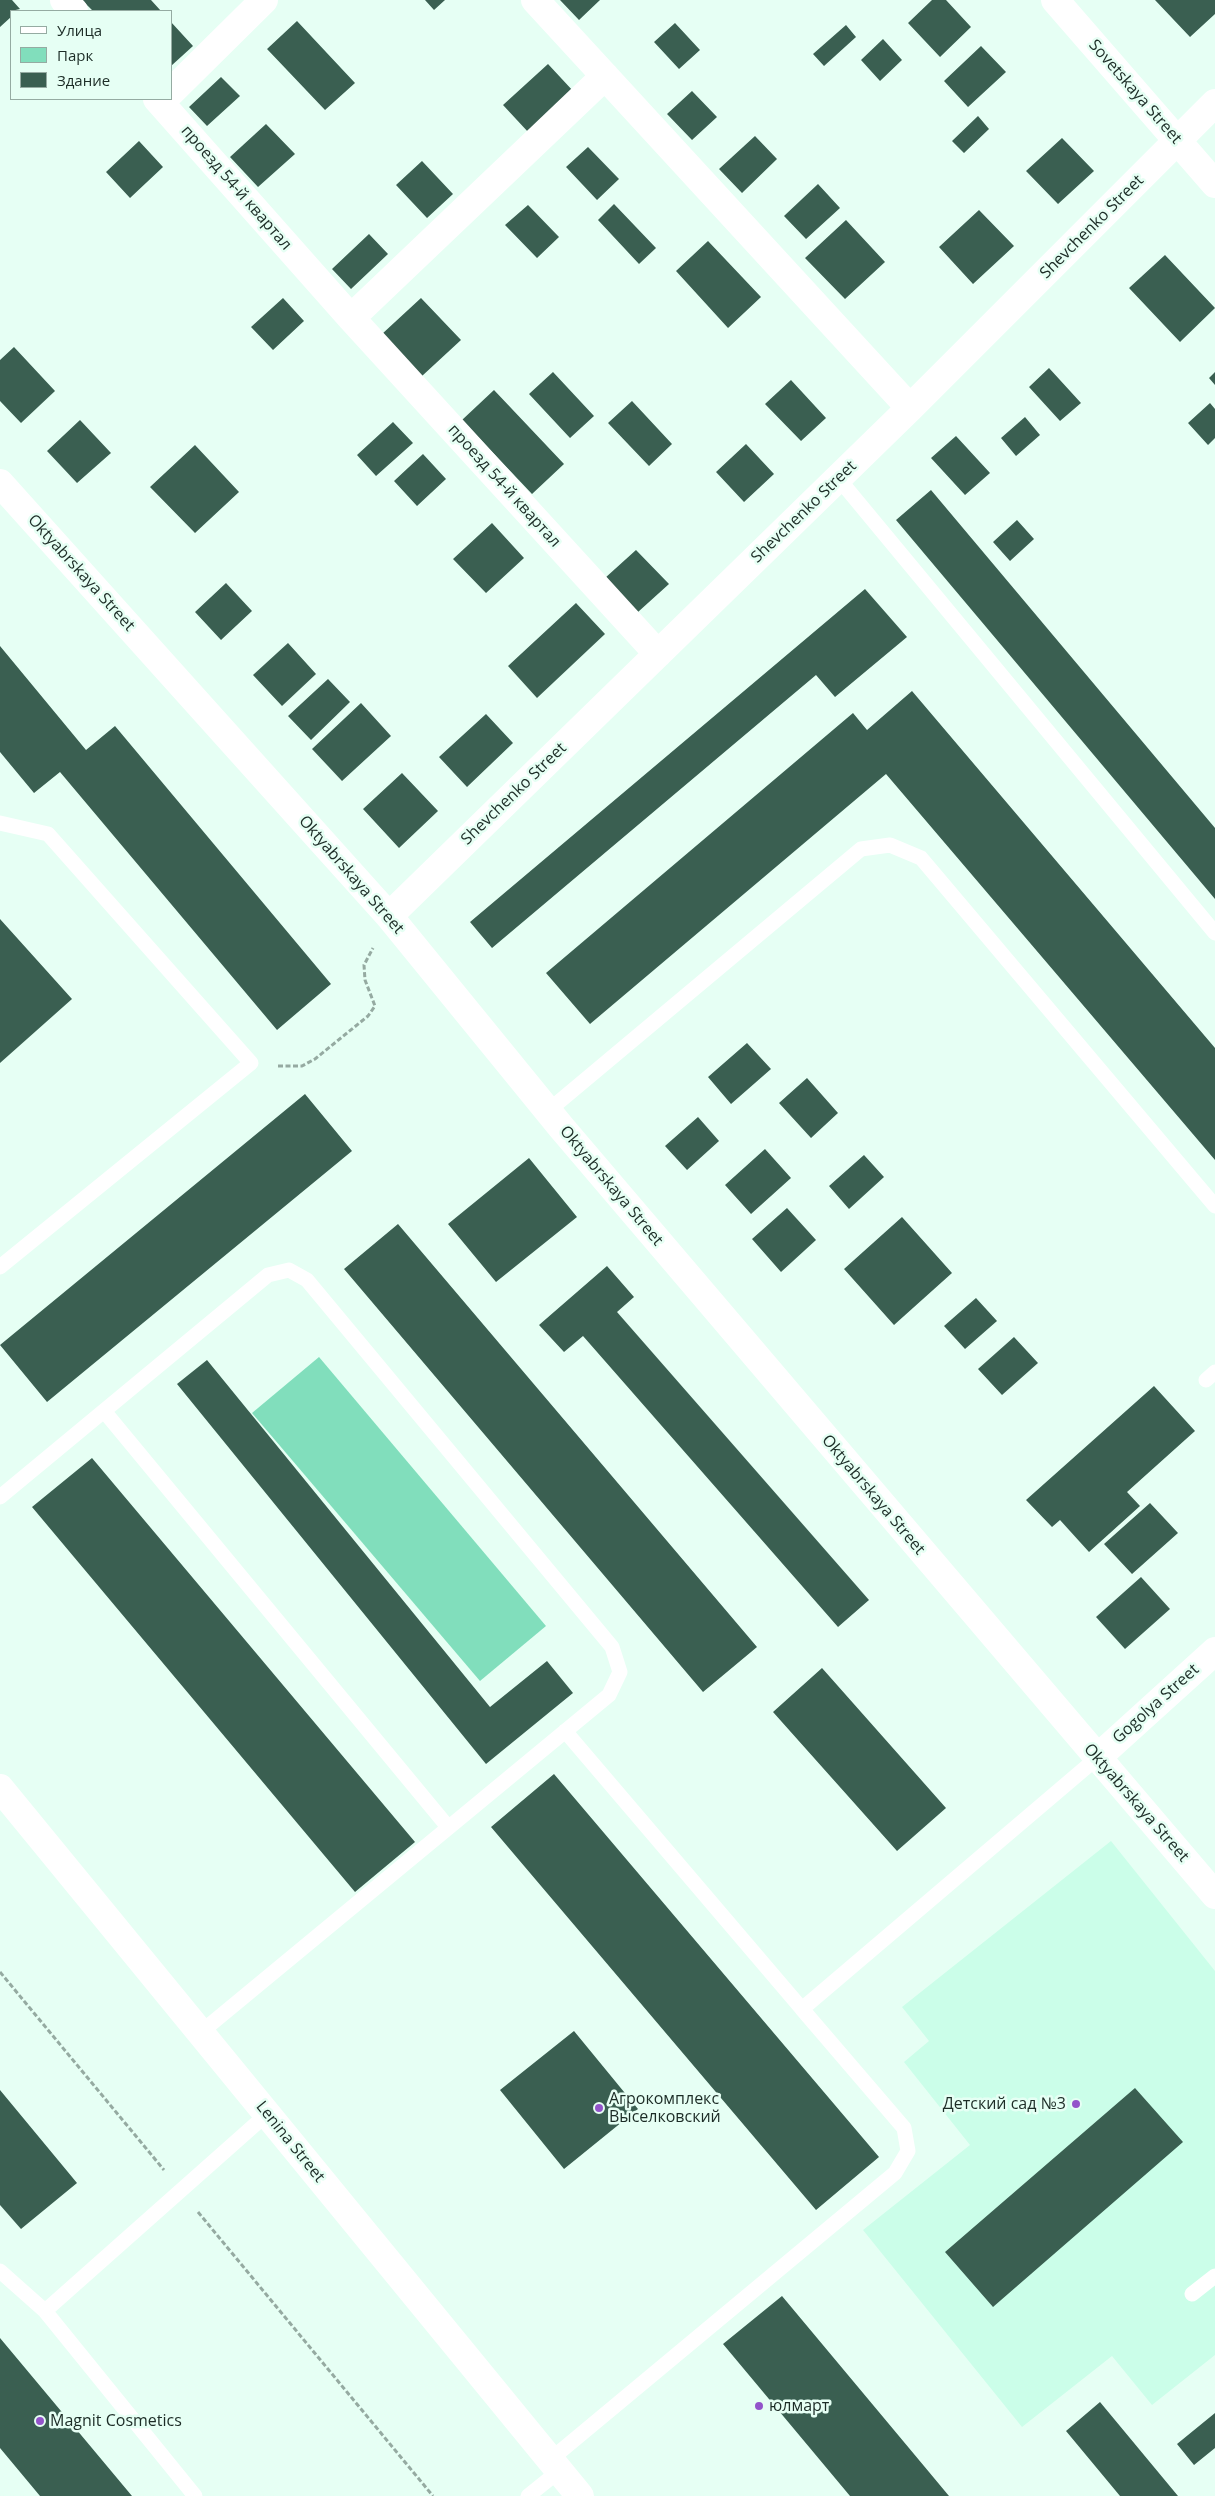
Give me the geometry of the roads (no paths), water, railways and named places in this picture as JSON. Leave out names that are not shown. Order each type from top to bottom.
[{"type":"street","points":[[64,0],[73,10]]},
{"type":"street","name":"проезд 54-й квартал","points":[[172,89],[264,0]]},
{"type":"street","points":[[535,0],[910,408]]},
{"type":"street","name":"Sovetskaya Street","points":[[1055,0],[1215,184]]},
{"type":"street","points":[[351,318],[605,76]]},
{"type":"street","name":"проезд 54-й квартал","points":[[165,100],[351,318],[658,654]]},
{"type":"street","name":"Shevchenko Street","points":[[389,916],[910,408],[1215,103]]},
{"type":"street","name":"Oktyabrskaya Street","points":[[0,483],[389,916],[548,1111],[1215,1895]]},
{"type":"street","name":"Gogolya Street","points":[[1097,1758],[1215,1651]]},
{"type":"street","name":"Lenina Street","points":[[0,1788],[580,2496]]},
{"type":"lane","points":[[838,478],[1215,933]]},
{"type":"lane","points":[[0,823],[48,834],[251,1063],[0,1267]]},
{"type":"lane","points":[[548,1111],[861,849],[890,845],[921,858],[1215,1206]]},
{"type":"lane","points":[[0,1497],[268,1276],[288,1270],[307,1280],[612,1648],[620,1672],[609,1695],[200,2033]]},
{"type":"lane","points":[[104,1411],[448,1828]]},
{"type":"lane","points":[[528,2496],[554,2465],[895,2173],[908,2152],[904,2128],[566,1731]]},
{"type":"lane","points":[[802,2009],[1097,1758]]},
{"type":"lane","points":[[44,2310],[267,2114]]},
{"type":"lane","points":[[0,2271],[44,2310],[195,2496]]},
{"type":"lane","points":[[1192,2294],[1215,2276]]},
{"type":"place","name":"Детский сад №3","points":[[1076,2104]]},
{"type":"place","name":"Агрокомплекс Выселковский","points":[[599,2108]]},
{"type":"place","name":"юлмарт","points":[[759,2406]]},
{"type":"place","name":"Magnit Cosmetics","points":[[40,2421]]}]
